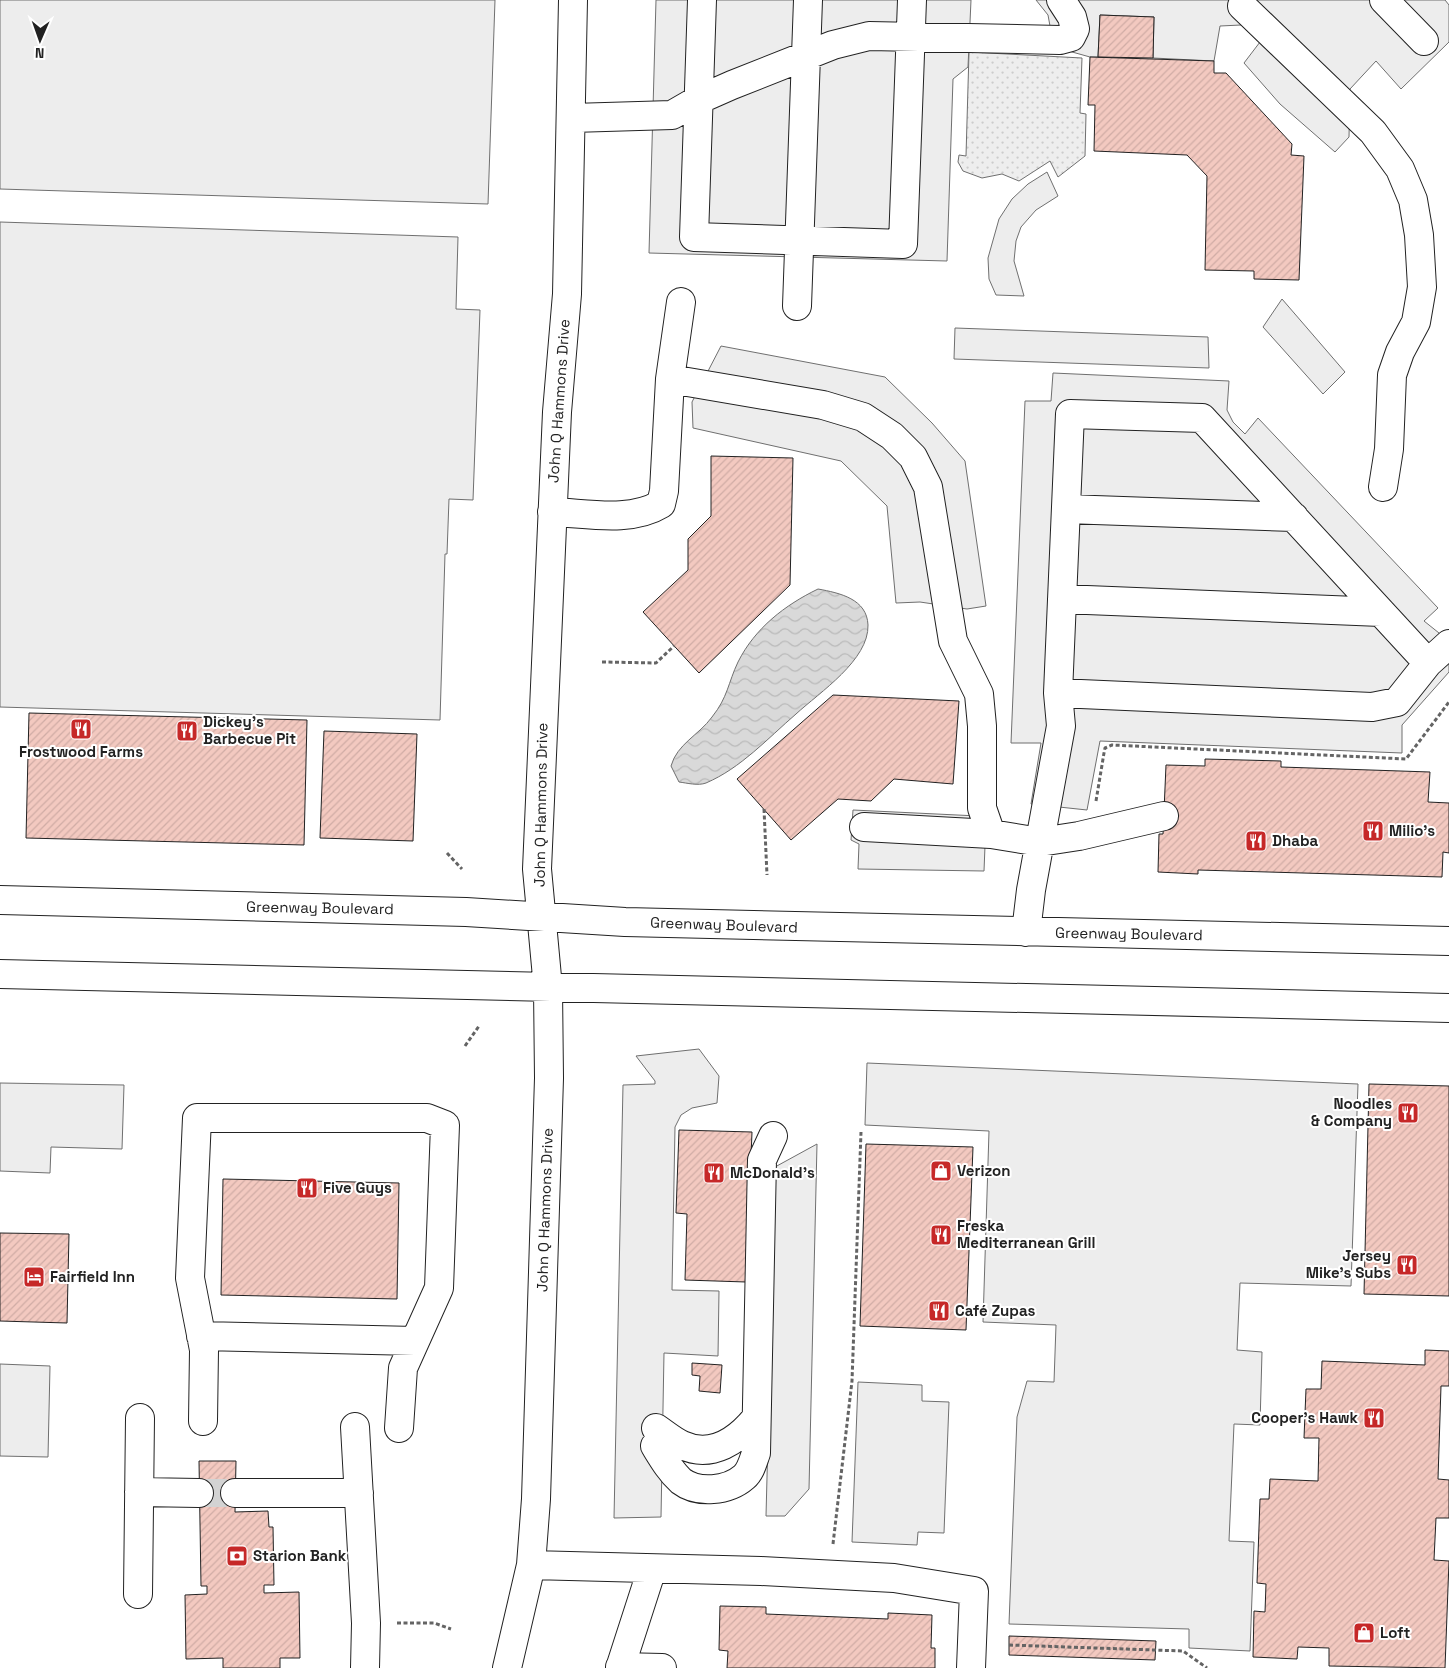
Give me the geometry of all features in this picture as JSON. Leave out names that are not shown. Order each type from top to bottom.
[{"type":"street","name":"John Q Hammons Drive","points":[[507,1668],[531,1565],[539,1433],[549,1078],[548,988],[537,868],[552,512],[567,294],[573,0]]},
{"type":"street","points":[[702,0],[694,236],[903,244],[912,0]]},
{"type":"street","points":[[797,306],[808,0]]},
{"type":"street","points":[[572,118],[672,115],[698,100],[833,45],[869,36],[1060,40],[1071,37],[1075,29],[1072,17],[1061,0]]},
{"type":"street","points":[[1384,0],[1424,41]]},
{"type":"street","points":[[1242,6],[1373,132],[1400,168],[1413,200],[1419,235],[1422,287],[1416,322],[1400,352],[1392,375],[1389,449],[1383,488]]},
{"type":"street","points":[[552,512],[630,515],[648,512],[661,504],[664,491],[670,379],[681,302]]},
{"type":"street","points":[[670,379],[824,405],[863,417],[892,436],[913,457],[928,487],[954,641],[979,694],[982,726],[982,808],[991,834]]},
{"type":"street","points":[[1026,932],[1040,842],[1062,726],[1058,692],[1070,414],[1202,418],[1428,663]]},
{"type":"street","points":[[1066,509],[1294,517]]},
{"type":"street","points":[[1062,599],[1381,612]]},
{"type":"street","points":[[1058,692],[1372,707],[1397,702],[1428,663],[1449,644]]},
{"type":"street","points":[[864,827],[991,834],[1040,842],[1079,836],[1164,816]]},
{"type":"street","name":"Greenway Boulevard","points":[[0,900],[540,915],[625,922],[1449,941]]},
{"type":"street","points":[[0,974],[1449,1008]]},
{"type":"street","points":[[203,1420],[204,1350],[190,1278],[197,1118],[427,1118],[445,1126],[439,1288],[403,1368],[399,1428]]},
{"type":"street","points":[[756,1418],[744,1433],[729,1443],[708,1450],[683,1446],[656,1437],[671,1471],[683,1482],[700,1489],[725,1488],[744,1477],[756,1453],[762,1160],[773,1136]]},
{"type":"street","points":[[201,1336],[416,1341]]},
{"type":"street","points":[[138,1594],[140,1418]]},
{"type":"street","points":[[355,1427],[366,1623],[365,1668]]},
{"type":"street","points":[[139,1492],[199,1493]]},
{"type":"street","points":[[235,1493],[359,1493]]},
{"type":"street","points":[[531,1565],[894,1578],[974,1591],[971,1668]]},
{"type":"street","points":[[652,1569],[620,1668],[662,1668]]},
{"type":"path","points":[[602,662],[656,664],[674,646]]},
{"type":"path","points":[[1095,804],[1104,753],[1106,748],[1112,746],[1406,758],[1449,702]]},
{"type":"path","points":[[764,809],[767,875]]},
{"type":"path","points":[[447,853],[462,869]]},
{"type":"path","points":[[465,1046],[479,1026]]},
{"type":"path","points":[[830,1575],[852,1381],[861,1132]]},
{"type":"path","points":[[366,1623],[434,1623],[451,1629]]},
{"type":"path","points":[[1009,1644],[1183,1651],[1207,1668]]},
{"type":"shaded area","points":[[0,0],[495,0],[488,204],[0,189]]},
{"type":"shaded area","points":[[656,0],[971,0],[968,67],[953,79],[947,261],[649,253]]},
{"type":"shaded area","points":[[1036,0],[1445,0],[1449,5],[1449,42],[1401,89],[1376,61],[1350,89],[1349,137],[1335,152],[1280,104],[1244,63],[1260,42],[1241,25],[1220,26],[1214,61],[1153,58],[1154,17],[1100,15],[1098,57],[1090,57],[1065,50],[1052,37],[1048,15]]},
{"type":"shaded area","points":[[969,52],[1082,58],[1080,113],[1086,114],[1085,156],[1058,177],[1050,161],[1019,181],[1002,174],[982,178],[963,171],[958,162],[959,155],[966,156]]},
{"type":"shaded area","points":[[1047,172],[1058,196],[1036,210],[1021,227],[1016,241],[1014,261],[1024,296],[996,295],[989,279],[988,258],[999,219],[1012,199],[1028,184]]},
{"type":"shaded area","points":[[0,222],[458,237],[456,309],[480,310],[473,500],[449,499],[447,554],[445,554],[440,720],[0,707]]},
{"type":"shaded area","points":[[1282,299],[1345,372],[1323,394],[1263,327]]},
{"type":"shaded area","points":[[955,328],[1208,337],[1209,368],[954,359]]},
{"type":"shaded area","points":[[721,346],[885,377],[932,423],[965,461],[986,606],[967,609],[920,602],[896,603],[887,506],[841,461],[693,428],[692,402]]},
{"type":"shaded area","points":[[1053,373],[1229,381],[1227,410],[1233,422],[1245,434],[1258,418],[1438,608],[1424,621],[1449,641],[1449,672],[1402,725],[1402,753],[1100,741],[1087,810],[1031,804],[1041,743],[1011,743],[1025,401],[1051,401]]},
{"type":"shaded area","points":[[853,810],[978,816],[985,846],[984,871],[858,869],[859,844],[851,840]]},
{"type":"shaded area","points":[[699,1049],[719,1076],[717,1103],[692,1108],[681,1115],[675,1127],[672,1290],[719,1291],[718,1356],[664,1353],[661,1517],[614,1518],[623,1085],[655,1084],[655,1081],[636,1056]]},
{"type":"shaded area","points":[[867,1063],[1358,1084],[1351,1286],[1240,1283],[1237,1350],[1262,1352],[1260,1425],[1234,1424],[1229,1541],[1254,1542],[1250,1651],[1189,1648],[1189,1629],[1009,1624],[1017,1417],[1027,1381],[1054,1382],[1056,1325],[983,1322],[989,1131],[865,1125]]},
{"type":"shaded area","points":[[0,1083],[124,1085],[122,1149],[51,1147],[50,1173],[0,1171]]},
{"type":"shaded area","points":[[817,1144],[809,1489],[785,1516],[766,1516],[775,1167]]},
{"type":"shaded area","points":[[0,1364],[50,1366],[48,1457],[0,1456]]},
{"type":"shaded area","points":[[858,1382],[922,1385],[922,1401],[949,1402],[944,1533],[918,1532],[917,1545],[852,1542]]},
{"type":"water","points":[[818,589],[843,595],[858,603],[863,609],[868,625],[861,651],[830,685],[731,769],[703,784],[679,782],[671,766],[674,758],[717,710],[725,696],[738,662],[753,638],[783,610]]},
{"type":"building","points":[[1100,15],[1154,17],[1153,58],[1098,57]]},
{"type":"building","points":[[1090,57],[1214,61],[1214,73],[1226,73],[1292,144],[1291,155],[1304,156],[1299,280],[1254,279],[1254,271],[1205,270],[1207,176],[1187,155],[1094,151],[1095,105],[1088,105]]},
{"type":"building","points":[[711,456],[793,458],[790,585],[699,673],[643,612],[688,570],[688,539],[711,516]]},
{"type":"building","points":[[833,695],[959,701],[953,784],[894,779],[871,801],[838,799],[791,840],[737,779]]},
{"type":"building","points":[[29,713],[307,720],[304,845],[26,838]]},
{"type":"building","points":[[324,731],[417,734],[413,841],[320,838]]},
{"type":"building","points":[[1205,759],[1281,761],[1281,767],[1430,772],[1428,802],[1449,803],[1449,853],[1443,852],[1442,877],[1198,870],[1198,874],[1158,872],[1159,834],[1163,834],[1166,765],[1205,766]]},
{"type":"building","points":[[1369,1084],[1449,1086],[1449,1296],[1364,1294]]},
{"type":"building","name":"McDonald's","points":[[679,1130],[752,1132],[746,1282],[685,1280],[687,1214],[676,1213]]},
{"type":"building","points":[[866,1144],[973,1147],[966,1330],[860,1326]]},
{"type":"building","points":[[223,1179],[399,1183],[397,1299],[221,1295]]},
{"type":"building","name":"Fairfield Inn","points":[[0,1233],[69,1234],[67,1323],[0,1321]]},
{"type":"building","points":[[1425,1350],[1449,1351],[1449,1386],[1441,1386],[1438,1479],[1449,1480],[1449,1518],[1436,1518],[1434,1560],[1449,1561],[1445,1668],[1329,1666],[1329,1648],[1298,1647],[1297,1659],[1253,1657],[1254,1611],[1265,1612],[1266,1584],[1257,1583],[1260,1499],[1269,1499],[1270,1479],[1318,1481],[1319,1438],[1304,1438],[1306,1389],[1321,1389],[1322,1361],[1425,1365]]},
{"type":"building","points":[[692,1363],[722,1365],[720,1393],[699,1391],[700,1376],[692,1375]]},
{"type":"building","name":"Starion Bank","points":[[199,1461],[236,1461],[235,1512],[268,1511],[269,1527],[273,1527],[274,1585],[264,1585],[264,1593],[299,1592],[300,1658],[280,1658],[280,1668],[223,1668],[223,1658],[186,1659],[185,1595],[207,1594],[207,1586],[201,1586]]},
{"type":"building","points":[[720,1606],[766,1607],[766,1614],[888,1619],[888,1613],[932,1615],[931,1648],[935,1648],[935,1668],[727,1668],[728,1651],[719,1650]]},
{"type":"building","points":[[1009,1636],[1156,1641],[1155,1660],[1009,1655]]},
{"type":"tunnel","points":[[199,1493],[235,1493]]},
{"type":"place","name":"Frostwood Farms","points":[[81,729]]},
{"type":"place","name":"Dickey's Barbecue Pit","points":[[187,731]]},
{"type":"place","name":"Milio's","points":[[1373,831]]},
{"type":"place","name":"Dhaba","points":[[1256,841]]},
{"type":"place","name":"Noodles & Company","points":[[1408,1113]]},
{"type":"place","name":"Verizon","points":[[941,1171]]},
{"type":"place","name":"McDonald's","points":[[714,1173]]},
{"type":"place","name":"Five Guys","points":[[307,1188]]},
{"type":"place","name":"Freska Mediterranean Grill","points":[[941,1235]]},
{"type":"place","name":"Jersey Mike's Subs","points":[[1407,1265]]},
{"type":"place","name":"Fairfield Inn","points":[[34,1277]]},
{"type":"place","name":"Café Zupas","points":[[939,1311]]},
{"type":"place","name":"Cooper's Hawk","points":[[1374,1418]]},
{"type":"place","name":"Starion Bank","points":[[237,1556]]},
{"type":"place","name":"Loft","points":[[1364,1633]]}]
